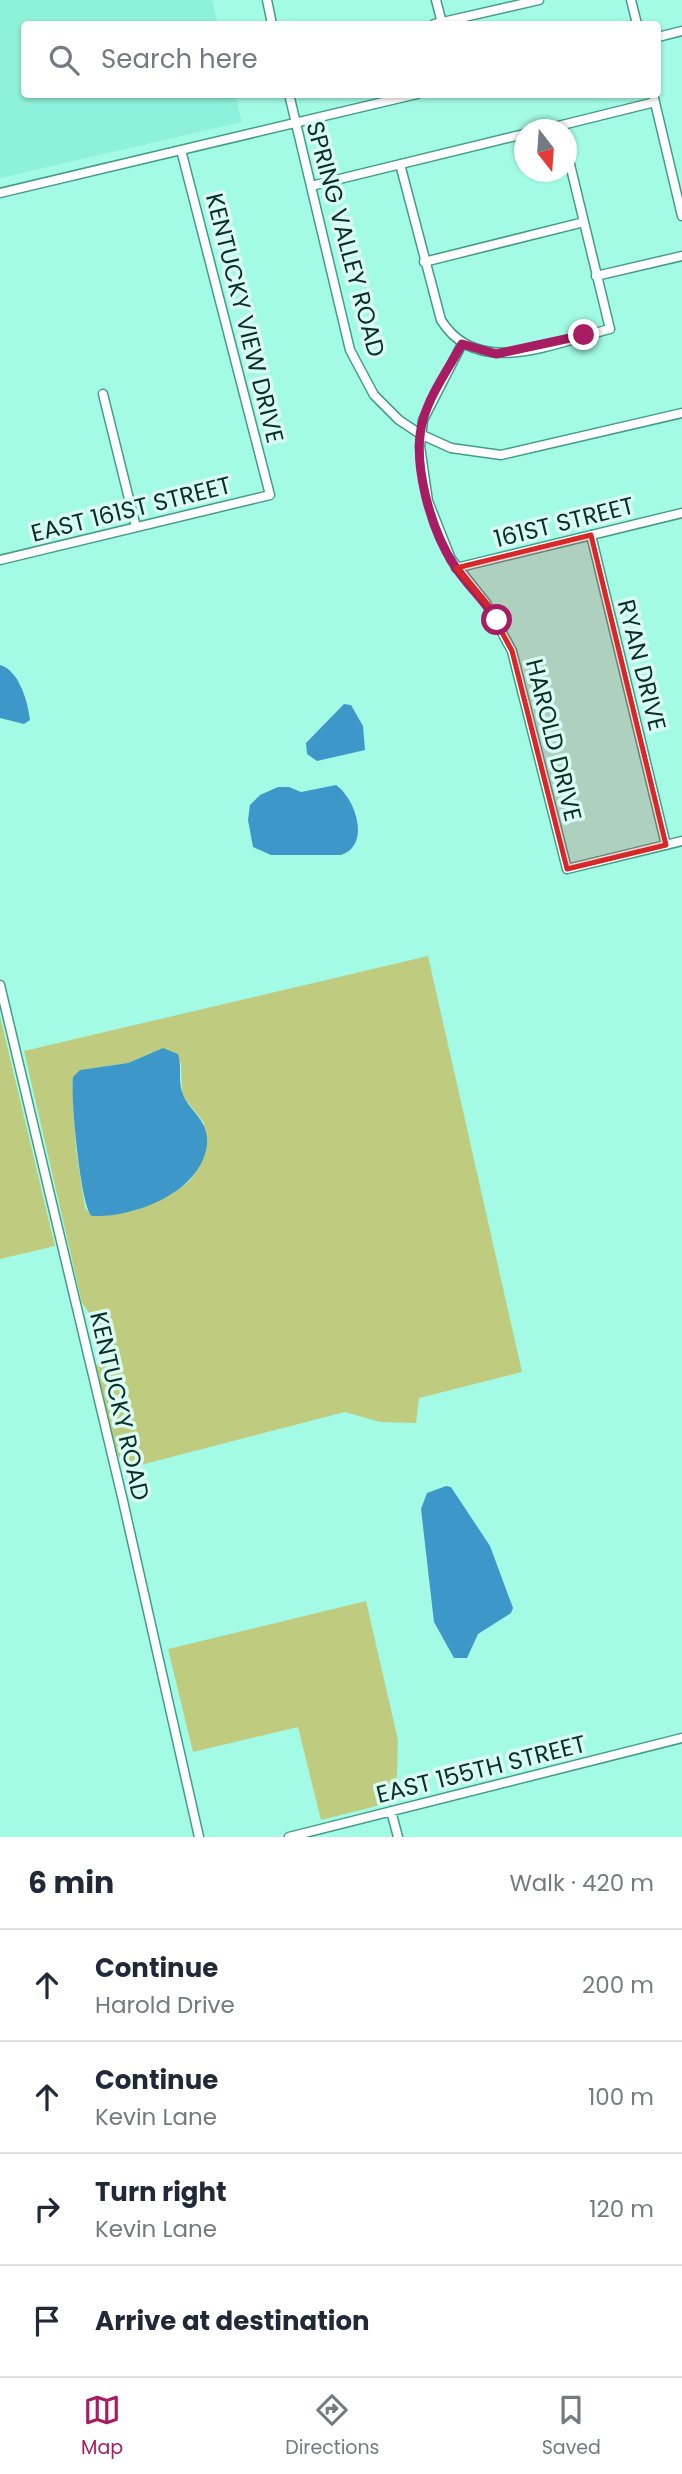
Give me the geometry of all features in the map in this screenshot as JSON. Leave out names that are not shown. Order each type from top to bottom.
[{"type":"street","points":[[267,0],[271,21]]},
{"type":"street","points":[[436,0],[438,21]]},
{"type":"street","points":[[632,0],[637,21]]},
{"type":"street","points":[[451,21],[535,1]]},
{"type":"street","points":[[661,36],[682,31]]},
{"type":"street","name":"SPRING VALLEY ROAD","points":[[290,98],[356,365],[385,407],[420,434],[466,452],[509,454],[682,413]]},
{"type":"street","points":[[0,193],[400,98]]},
{"type":"street","points":[[577,122],[654,98],[682,216]]},
{"type":"street","points":[[311,186],[514,136]]},
{"type":"street","name":"KENTUCKY VIEW DRIVE","points":[[181,150],[270,495]]},
{"type":"street","points":[[400,164],[441,320],[462,344],[486,354],[507,353],[610,329],[574,182]]},
{"type":"street","points":[[424,262],[584,222]]},
{"type":"street","points":[[596,276],[682,256]]},
{"type":"street","points":[[420,434],[427,409],[462,344]]},
{"type":"street","points":[[103,394],[136,527]]},
{"type":"street","name":"HAROLD DRIVE","points":[[420,434],[428,501],[441,541],[456,568],[486,603],[512,651],[567,869],[666,845]]},
{"type":"street","name":"EAST 161ST STREET","points":[[0,560],[270,495]]},
{"type":"street","name":"161ST STREET","points":[[456,568],[682,513]]},
{"type":"street","name":"RYAN DRIVE","points":[[591,535],[666,845]]},
{"type":"street","points":[[666,845],[682,841]]},
{"type":"street","name":"KENTUCKY ROAD","points":[[0,985],[123,1501],[199,1837]]},
{"type":"street","name":"EAST 155TH STREET","points":[[289,1837],[682,1738]]},
{"type":"street","points":[[391,1811],[398,1837]]},
{"type":"highlighted area","points":[[591,535],[666,845],[567,869],[512,651],[486,603],[456,568]]},
{"type":"shaded area","points":[[0,0],[212,0],[217,21],[21,21],[21,98],[236,98],[242,122],[0,178]]},
{"type":"shaded area","points":[[428,956],[522,1372],[419,1398],[416,1423],[380,1422],[345,1412],[133,1467],[124,1465],[117,1453],[96,1365],[105,1360],[97,1324],[82,1303],[24,1051]],"holes":[[[163,1048],[181,1063],[182,1095],[204,1123],[201,1155],[196,1172],[164,1198],[118,1213],[92,1216],[85,1208],[76,1149],[72,1082],[80,1070],[128,1063]]]},
{"type":"shaded area","points":[[0,1016],[55,1246],[0,1259]]},
{"type":"shaded area","points":[[366,1601],[398,1740],[396,1801],[321,1820],[298,1727],[193,1752],[168,1649]]},
{"type":"water","points":[[0,665],[12,673],[21,688],[30,720],[24,724],[0,718]]},
{"type":"water","points":[[344,704],[351,705],[363,726],[365,750],[317,761],[307,754],[306,743]]},
{"type":"water","points":[[336,785],[349,800],[357,821],[356,842],[350,850],[341,855],[271,855],[253,847],[248,820],[250,805],[260,795],[278,787],[289,787],[301,792]]},
{"type":"water","points":[[163,1048],[178,1054],[182,1092],[205,1128],[207,1144],[202,1161],[193,1176],[163,1199],[127,1212],[92,1216],[80,1174],[73,1077],[80,1070],[128,1063]]},
{"type":"water","points":[[446,1486],[451,1487],[490,1546],[513,1608],[511,1613],[478,1634],[467,1658],[454,1658],[434,1622],[421,1509],[427,1493]]},
{"type":"route","points":[[497,620],[477,591],[456,568],[441,541],[424,481],[420,446],[423,421],[462,344],[486,354],[496,354],[584,335]]}]
